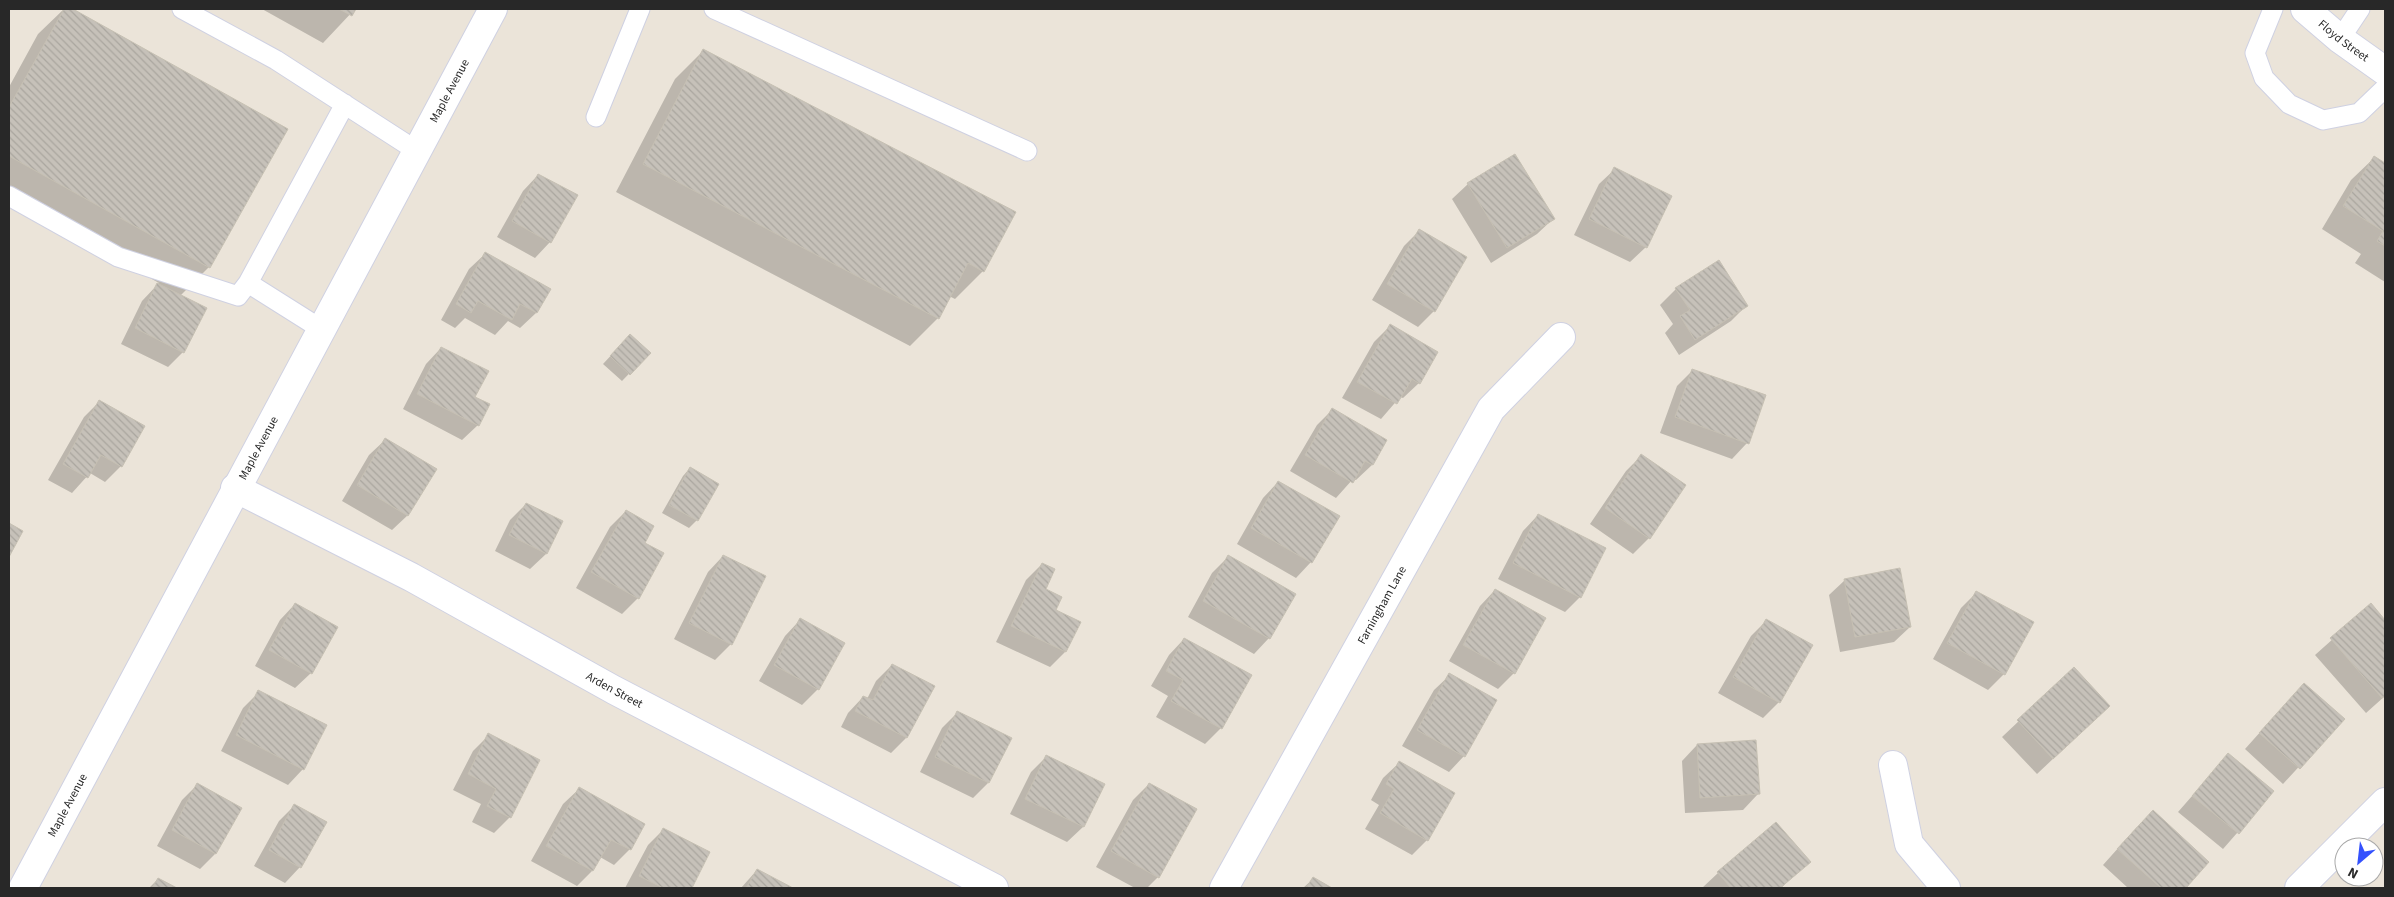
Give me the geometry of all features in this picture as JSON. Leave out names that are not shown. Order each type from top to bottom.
[{"type":"street","name":"Maple Avenue","points":[[23,888],[235,488],[493,9]]},
{"type":"street","name":"Floyd Street","points":[[2305,9],[2340,39],[2385,71]]},
{"type":"street","name":"Farningham Lane","points":[[1224,888],[1491,408],[1560,336]]},
{"type":"street","name":"Arden Street","points":[[235,488],[411,577],[614,690],[994,888]]},
{"type":"street","points":[[1893,765],[1909,844],[1946,888]]},
{"type":"street","points":[[2299,888],[2385,802]]},
{"type":"lane","points":[[182,9],[276,60],[417,151]]},
{"type":"lane","points":[[596,117],[640,9]]},
{"type":"lane","points":[[714,9],[1027,151]]},
{"type":"lane","points":[[2273,9],[2255,53],[2264,78],[2289,104],[2323,120],[2359,113],[2385,88]]},
{"type":"lane","points":[[2340,39],[2360,9]]},
{"type":"lane","points":[[9,196],[118,257],[238,296],[248,282],[345,104]]},
{"type":"lane","points":[[248,282],[321,329]]},
{"type":"building","points":[[64,9],[73,9],[288,129],[210,268],[9,156],[9,107]]},
{"type":"building","points":[[339,9],[356,9],[352,16]]},
{"type":"building","points":[[703,49],[1016,212],[984,272],[968,263],[939,319],[643,164]]},
{"type":"building","points":[[1515,154],[1555,219],[1507,248],[1467,183]]},
{"type":"building","points":[[2374,156],[2385,163],[2385,246],[2377,241],[2383,231],[2343,206]]},
{"type":"building","points":[[1614,167],[1672,196],[1647,248],[1589,219]]},
{"type":"building","points":[[538,174],[578,195],[551,243],[512,221]]},
{"type":"building","points":[[1419,229],[1467,257],[1435,312],[1387,284]]},
{"type":"building","points":[[485,252],[551,289],[537,313],[520,304],[512,320],[478,301],[471,313],[456,304]]},
{"type":"building","points":[[1719,260],[1748,306],[1695,340],[1680,316],[1690,310],[1675,288]]},
{"type":"building","points":[[157,283],[207,308],[184,353],[135,328]]},
{"type":"building","points":[[1390,324],[1438,352],[1420,384],[1412,379],[1397,404],[1357,382]]},
{"type":"building","points":[[630,334],[651,353],[630,375],[610,356]]},
{"type":"building","points":[[441,347],[489,371],[475,397],[490,404],[479,426],[417,394]]},
{"type":"building","points":[[1692,369],[1766,395],[1749,444],[1675,417]]},
{"type":"building","points":[[99,400],[145,426],[122,467],[101,455],[88,478],[63,464]]},
{"type":"building","points":[[1332,408],[1387,440],[1373,465],[1365,461],[1353,483],[1305,455]]},
{"type":"building","points":[[385,438],[437,469],[408,516],[357,485]]},
{"type":"building","points":[[1641,454],[1686,485],[1650,539],[1605,508]]},
{"type":"building","points":[[690,467],[719,484],[698,521],[669,505]]},
{"type":"building","points":[[1278,481],[1340,516],[1312,563],[1251,528]]},
{"type":"building","points":[[526,503],[563,521],[547,554],[509,535]]},
{"type":"building","points":[[626,510],[654,526],[645,543],[664,553],[639,599],[591,572]]},
{"type":"building","points":[[1538,514],[1606,548],[1581,598],[1513,563]]},
{"type":"building","points":[[9,523],[23,531],[9,557]]},
{"type":"building","points":[[723,555],[766,576],[732,645],[689,623]]},
{"type":"building","points":[[1228,555],[1296,594],[1270,639],[1203,601]]},
{"type":"building","points":[[1042,563],[1055,569],[1046,589],[1062,597],[1056,610],[1081,622],[1066,652],[1011,626]]},
{"type":"building","points":[[1900,568],[1911,627],[1855,637],[1844,579]]},
{"type":"building","points":[[1495,589],[1546,618],[1515,674],[1463,645]]},
{"type":"building","points":[[1976,591],[2034,622],[2005,675],[1947,643]]},
{"type":"building","points":[[295,603],[338,627],[312,674],[269,650]]},
{"type":"building","points":[[2371,603],[2385,620],[2385,696],[2382,698],[2330,638]]},
{"type":"building","points":[[800,618],[845,643],[819,690],[774,665]]},
{"type":"building","points":[[1766,619],[1813,645],[1780,703],[1733,677]]},
{"type":"building","points":[[1184,638],[1252,675],[1222,729],[1171,701],[1183,680],[1166,671]]},
{"type":"building","points":[[892,664],[935,686],[907,738],[855,711],[863,696],[873,700]]},
{"type":"building","points":[[2074,667],[2110,706],[2053,759],[2017,720]]},
{"type":"building","points":[[1449,673],[1497,700],[1465,757],[1417,730]]},
{"type":"building","points":[[2304,683],[2345,719],[2300,769],[2259,733]]},
{"type":"building","points":[[258,690],[327,725],[304,770],[236,735]]},
{"type":"building","points":[[957,711],[1012,738],[989,783],[935,757]]},
{"type":"building","points":[[488,733],[540,760],[511,818],[487,806],[496,789],[468,774]]},
{"type":"building","points":[[1756,740],[1760,794],[1700,798],[1697,744]]},
{"type":"building","points":[[2228,753],[2274,791],[2239,834],[2192,796]]},
{"type":"building","points":[[1046,755],[1105,784],[1084,827],[1025,799]]},
{"type":"building","points":[[1399,761],[1455,793],[1428,841],[1380,813],[1394,789],[1386,784]]},
{"type":"building","points":[[197,783],[242,808],[216,854],[172,830]]},
{"type":"building","points":[[1149,783],[1197,809],[1159,878],[1111,851]]},
{"type":"building","points":[[579,787],[645,824],[631,850],[611,840],[593,871],[546,846]]},
{"type":"building","points":[[294,804],[327,822],[301,868],[269,850]]},
{"type":"building","points":[[2153,810],[2209,862],[2186,888],[2161,888],[2117,849]]},
{"type":"building","points":[[1776,822],[1811,862],[1780,888],[1731,888],[1717,872]]},
{"type":"building","points":[[663,828],[710,852],[692,888],[663,888],[639,876]]},
{"type":"building","points":[[757,869],[793,888],[746,888]]},
{"type":"building","points":[[1313,877],[1332,888],[1306,888]]},
{"type":"building","points":[[158,878],[177,888],[152,888]]}]
